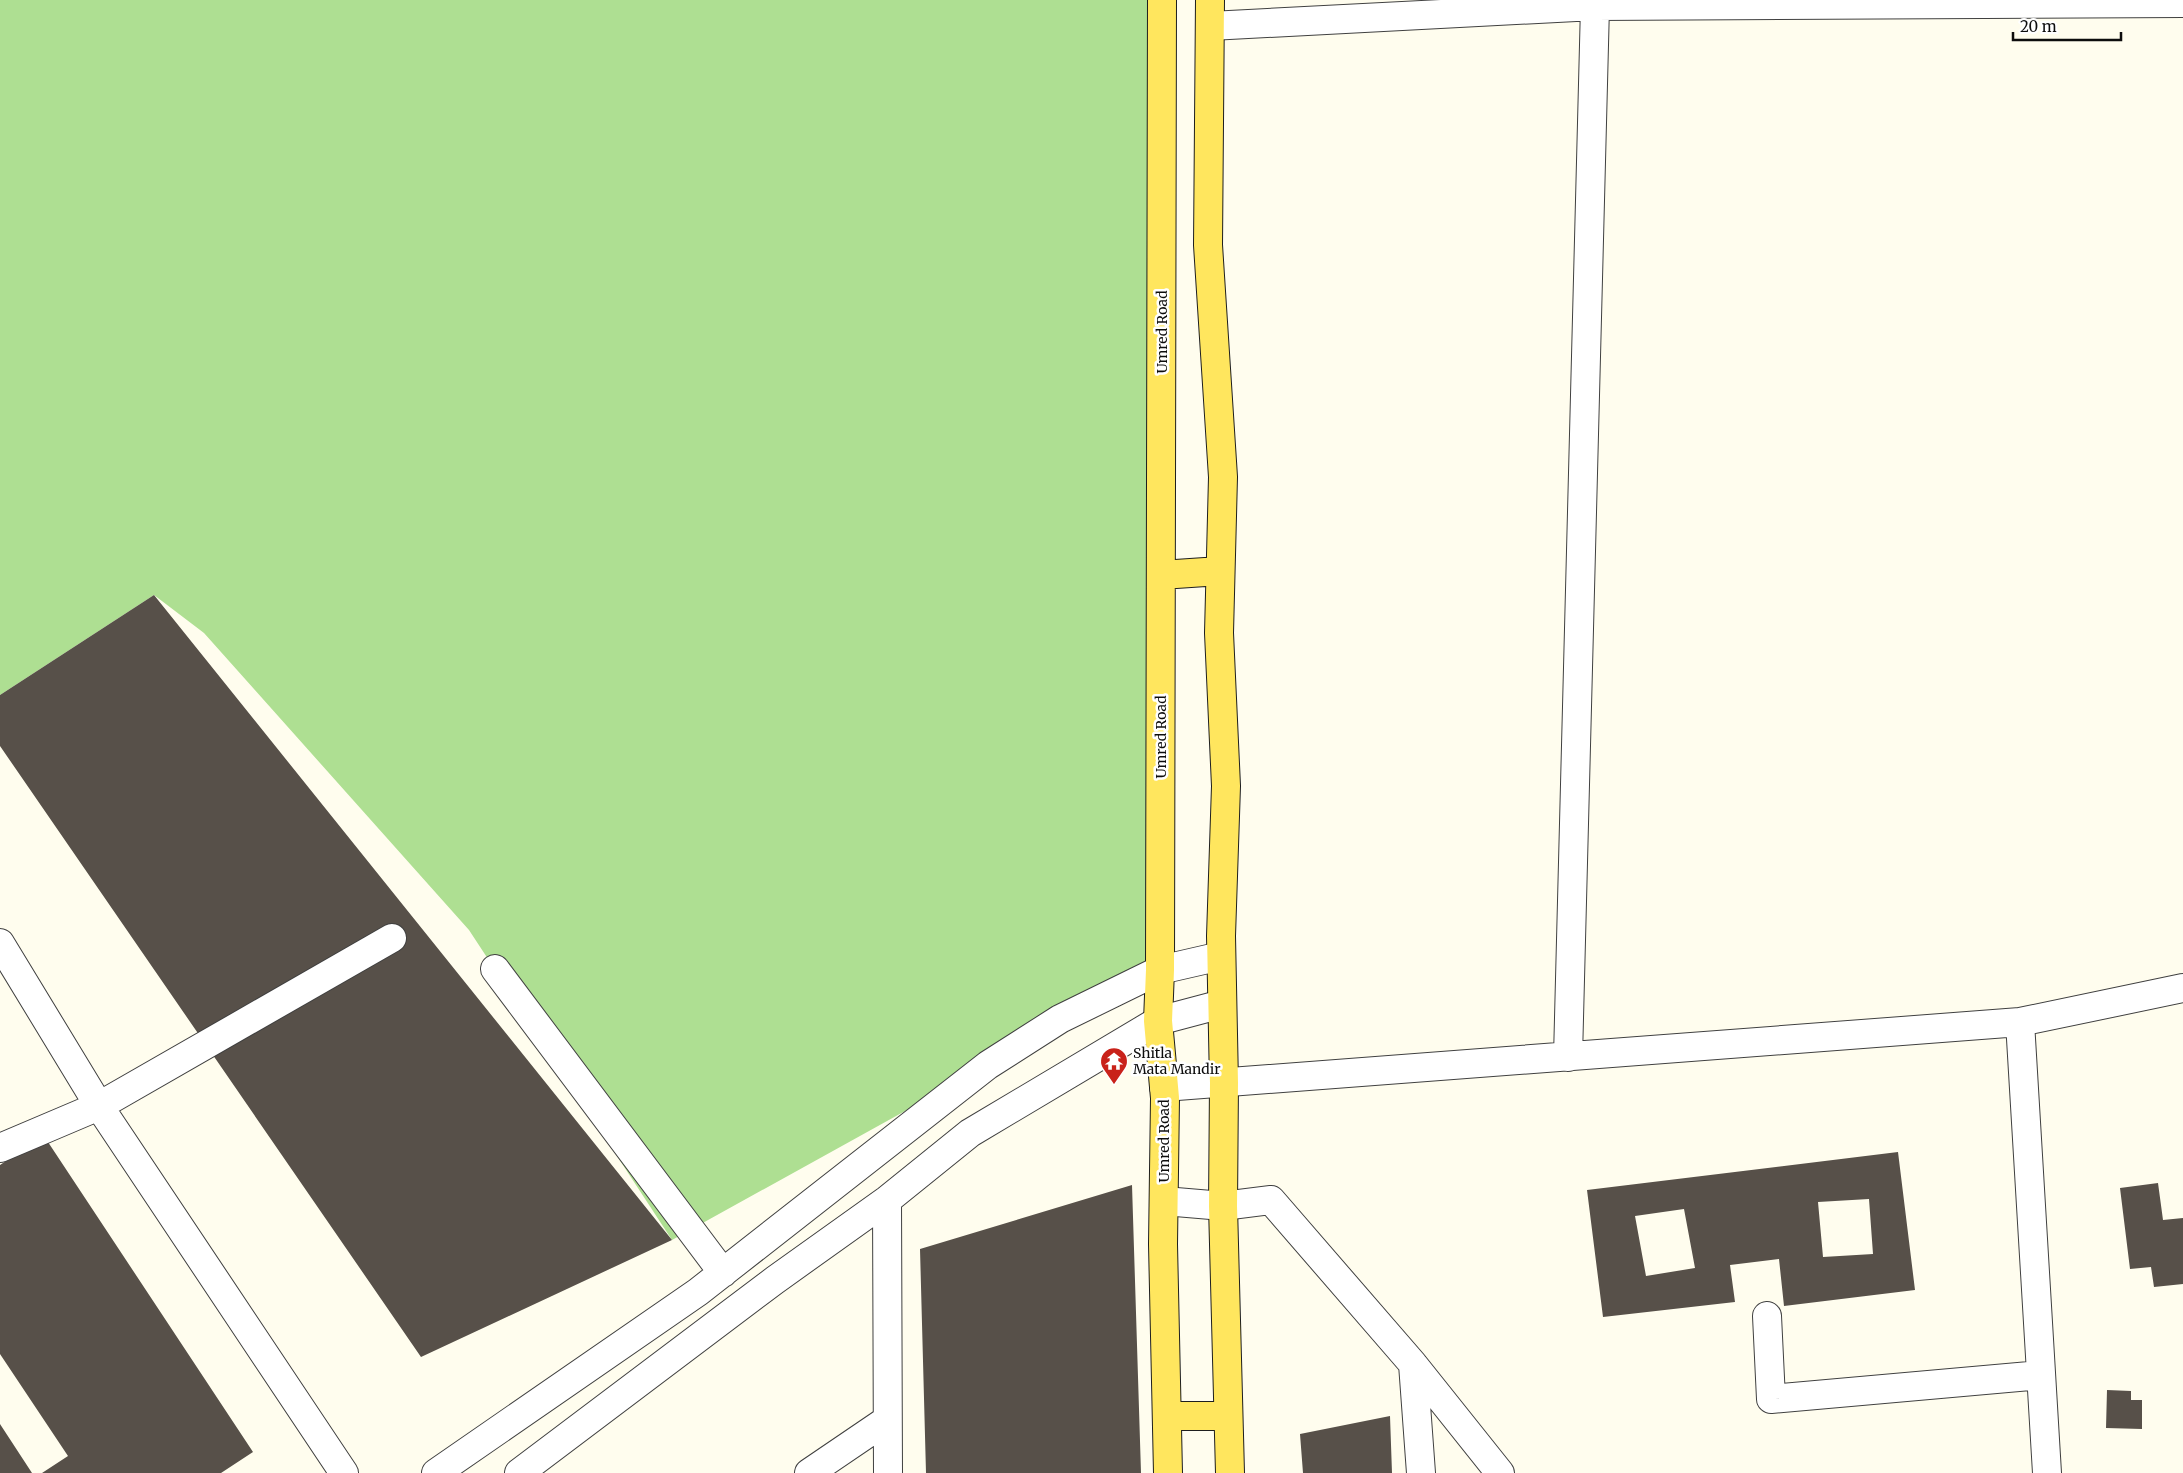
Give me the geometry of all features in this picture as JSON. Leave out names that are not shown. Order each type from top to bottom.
[{"type":"main road","name":"Umred Road","points":[[1162,0],[1160,970],[1158,1022],[1164,1087],[1168,1473]]},
{"type":"main road","points":[[1210,13],[1208,245],[1223,477],[1219,633],[1226,786],[1221,956],[1224,1083],[1222,1206],[1230,1473]]},
{"type":"main road","points":[[1161,575],[1220,571]]},
{"type":"main road","points":[[1167,1416],[1228,1416]]},
{"type":"street","points":[[1568,1057],[1595,3]]},
{"type":"street","points":[[1210,13],[1595,3],[2183,3]]},
{"type":"street","points":[[0,1148],[99,1106],[392,938]]},
{"type":"street","points":[[0,943],[99,1106],[344,1473]]},
{"type":"street","points":[[436,1473],[698,1292],[988,1065],[1060,1019],[1160,970],[1221,956]]},
{"type":"street","points":[[495,969],[723,1273]]},
{"type":"street","points":[[1164,1087],[2020,1022],[2183,988]]},
{"type":"street","points":[[519,1473],[775,1280],[887,1200],[970,1133],[1158,1022],[1222,1004]]},
{"type":"street","points":[[2020,1022],[2046,1473]]},
{"type":"street","points":[[887,1200],[888,1473]]},
{"type":"street","points":[[1164,1201],[1222,1206],[1271,1200],[1413,1364],[1500,1473]]},
{"type":"street","points":[[1767,1316],[1771,1399],[2041,1375]]},
{"type":"street","points":[[1413,1364],[1421,1473]]},
{"type":"street","points":[[809,1473],[887,1420]]},
{"type":"green space","points":[[0,0],[1162,0],[1160,970],[672,1240],[469,930],[204,633],[154,595],[0,695]]},
{"type":"building","points":[[154,595],[672,1240],[421,1357],[0,746],[0,695]]},
{"type":"building","points":[[44,1136],[253,1452],[221,1473],[42,1473],[68,1456],[0,1354],[0,1165]]},
{"type":"building","points":[[1898,1152],[1915,1290],[1784,1306],[1779,1259],[1730,1265],[1735,1302],[1603,1317],[1587,1190]],"holes":[[[1869,1199],[1873,1254],[1823,1257],[1818,1202]],[[1684,1209],[1695,1268],[1646,1276],[1635,1216]]]},
{"type":"building","points":[[2158,1183],[2163,1220],[2183,1218],[2183,1284],[2154,1287],[2151,1267],[2130,1269],[2120,1188]]},
{"type":"building","points":[[1132,1185],[1141,1473],[926,1473],[920,1249]]},
{"type":"building","points":[[2107,1390],[2131,1391],[2131,1400],[2142,1400],[2142,1429],[2106,1428]]},
{"type":"building","points":[[1390,1416],[1392,1473],[1303,1473],[1300,1434]]},
{"type":"building","points":[[0,1424],[32,1473],[0,1473]]},
{"type":"place","name":"Shitla Mata Mandir","points":[[1114,1085]]}]
